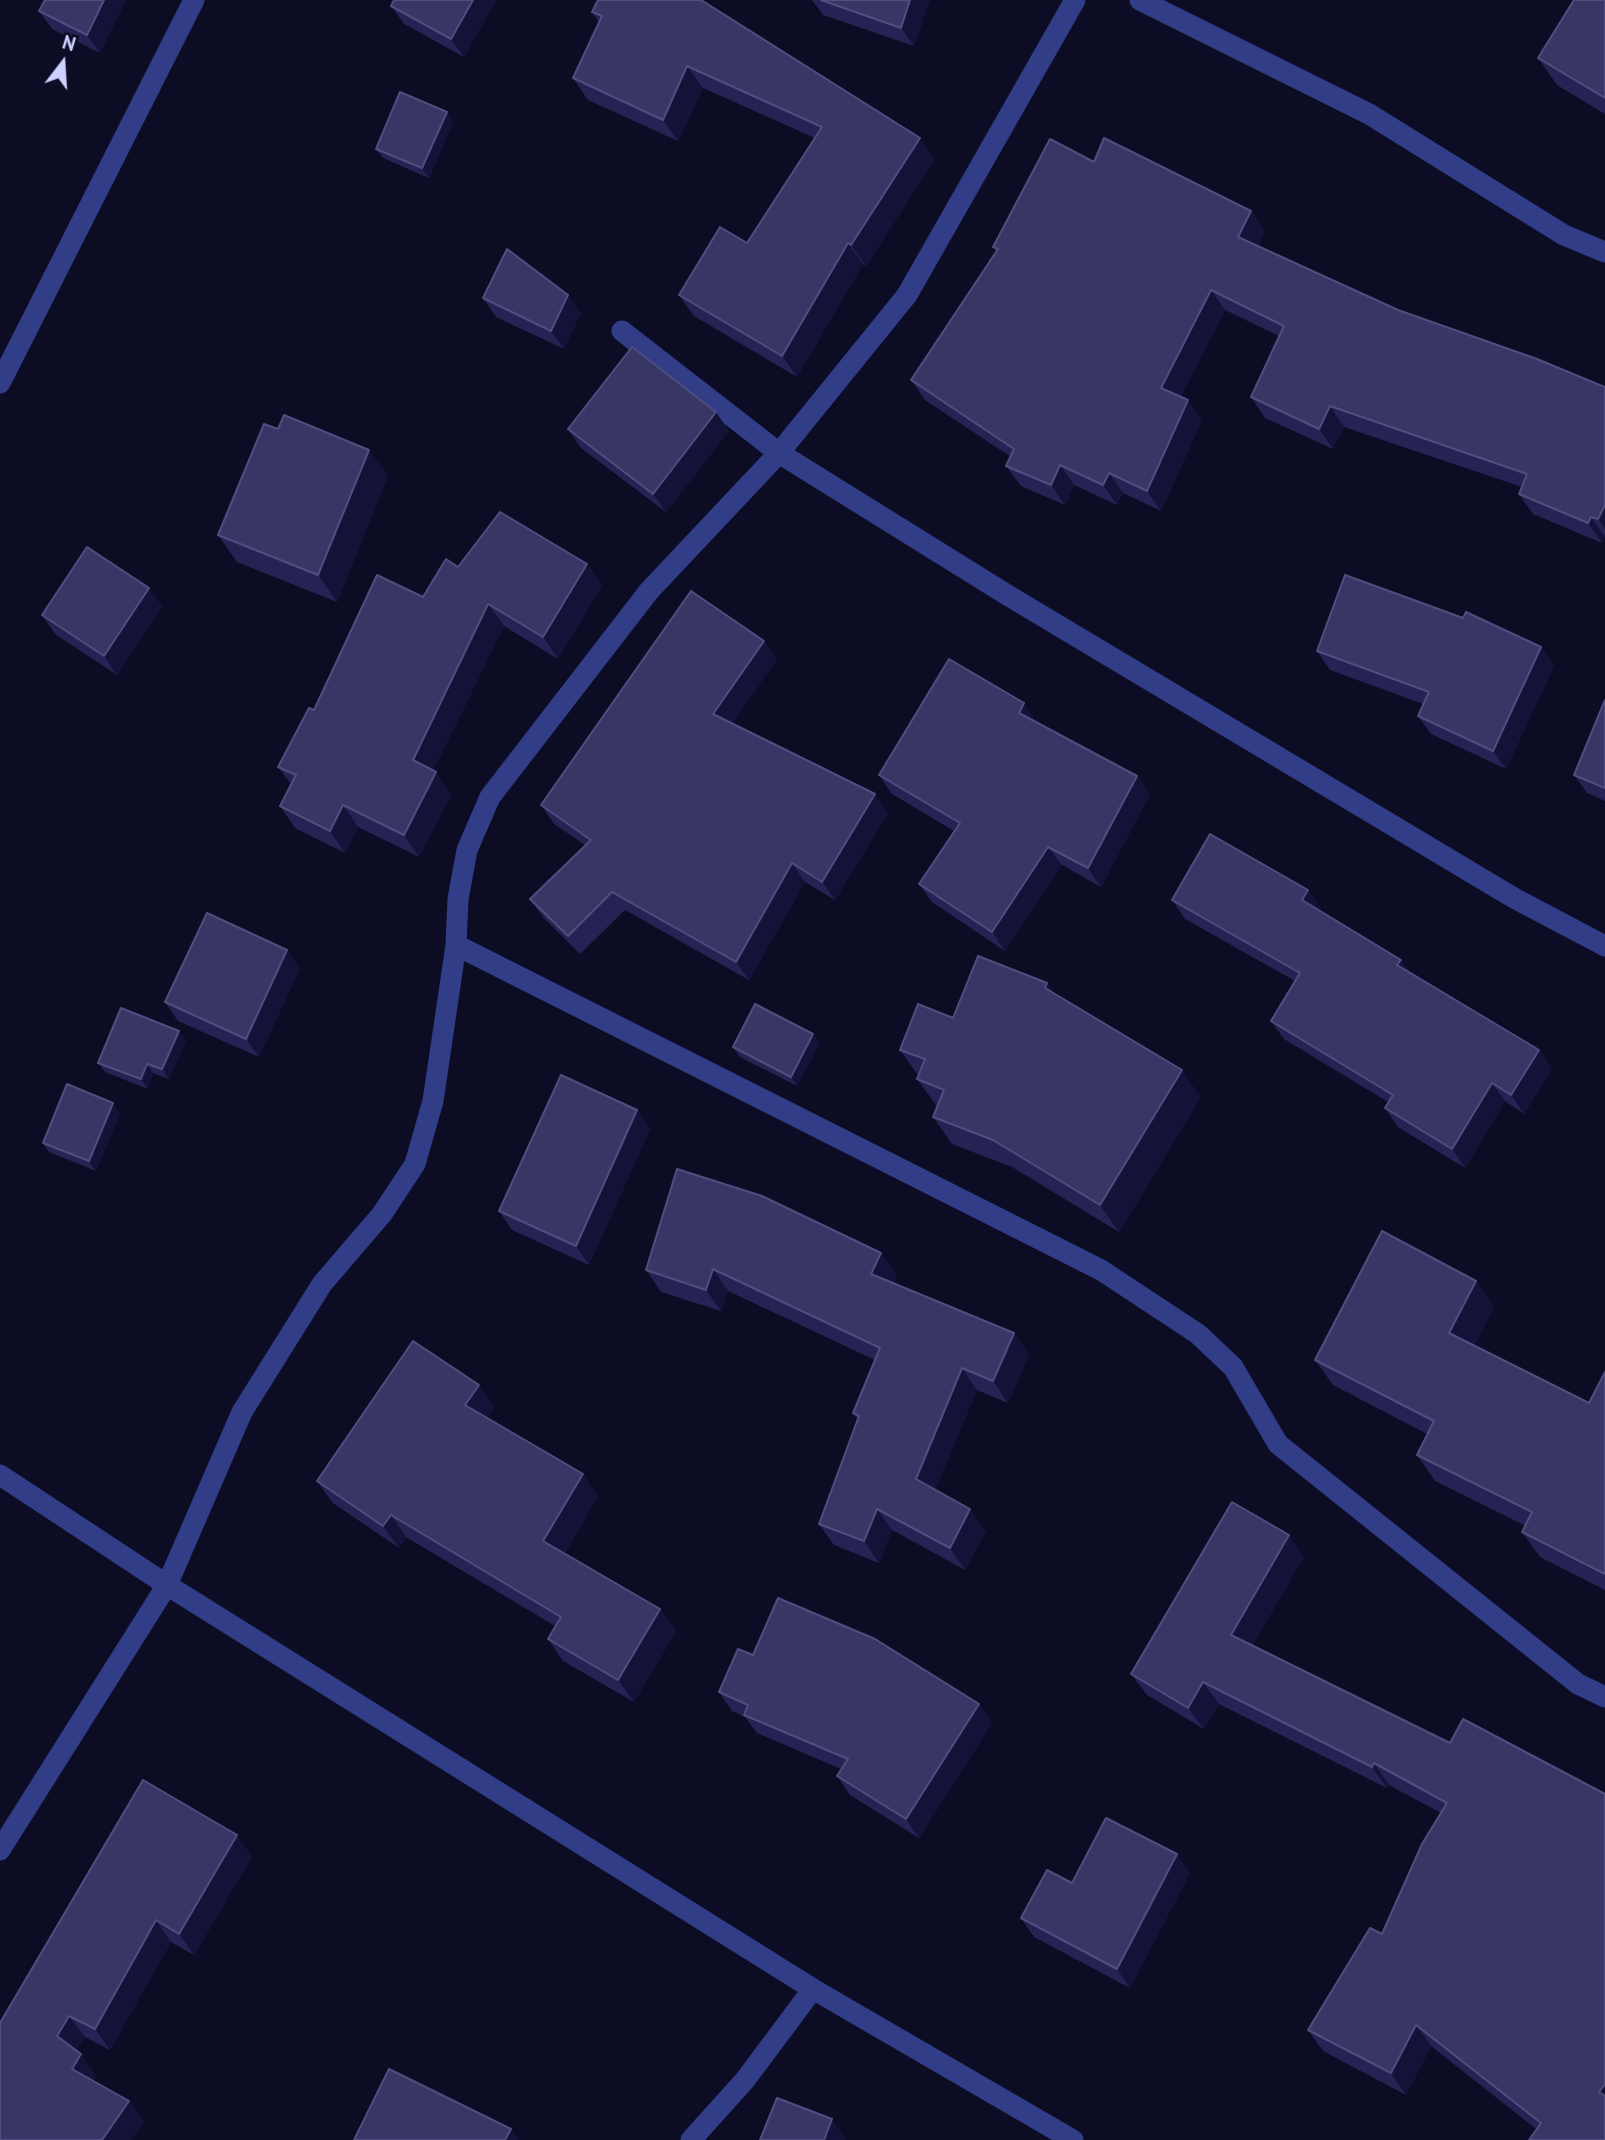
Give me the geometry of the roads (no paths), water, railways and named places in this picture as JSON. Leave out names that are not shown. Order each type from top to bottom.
[{"type":"street","points":[[0,383],[194,0]]},
{"type":"street","points":[[0,1850],[167,1585],[242,1412],[322,1284],[382,1214],[415,1164],[433,1101],[456,945],[458,899],[467,850],[490,797],[649,591],[779,453],[907,295],[1075,0]]},
{"type":"street","points":[[1140,0],[1369,114],[1564,235],[1605,252]]},
{"type":"street","points":[[622,331],[779,453],[1009,596],[1514,898],[1605,946]]},
{"type":"street","points":[[456,945],[1101,1270],[1198,1334],[1233,1367],[1279,1444],[1578,1684],[1605,1697]]},
{"type":"street","points":[[0,1475],[167,1585],[813,1989],[1073,2140]]},
{"type":"street","points":[[691,2140],[745,2080],[813,1989]]}]
